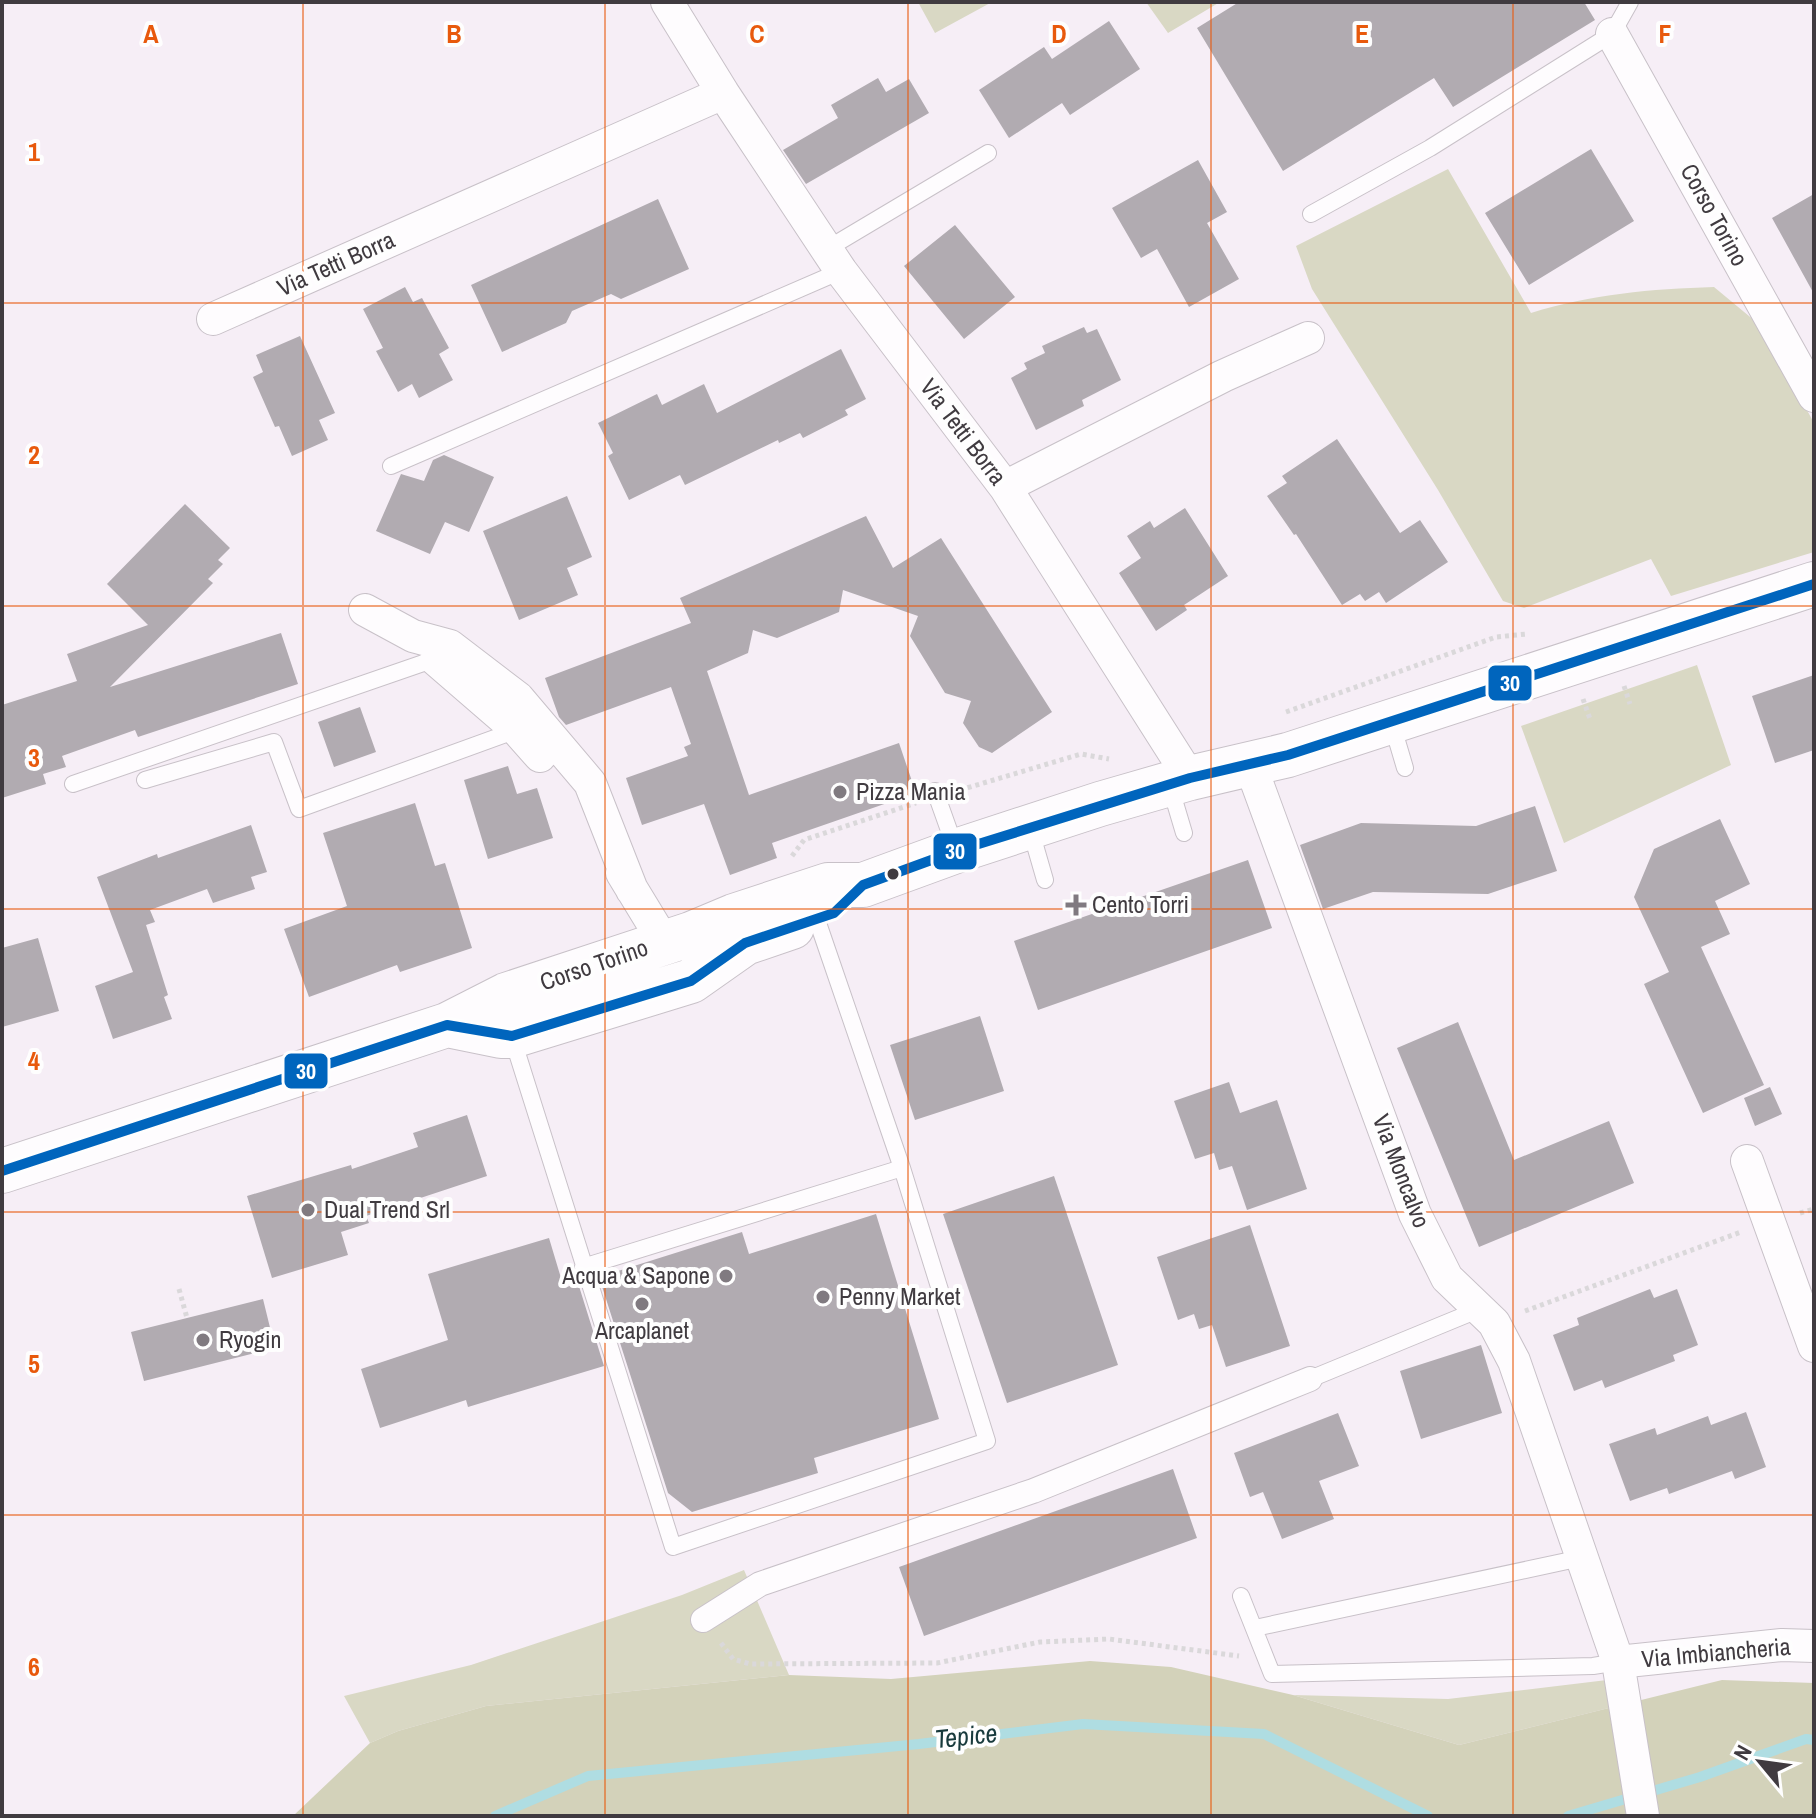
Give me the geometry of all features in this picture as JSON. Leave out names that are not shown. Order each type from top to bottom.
[{"type":"main road","name":"Corso Torino","points":[[2,1171],[447,1025],[507,1023],[687,949],[734,916],[828,885],[863,885],[956,851],[1180,781],[1392,722],[1814,584]]},
{"type":"main road","name":"Corso Torino","points":[[687,949],[745,943],[817,920],[834,913],[863,885]]},
{"type":"street","name":"Via Tetti Borra","points":[[667,2],[723,93],[834,260],[1005,487],[1180,781]]},
{"type":"street","name":"Corso Torino","points":[[1612,34],[1814,396]]},
{"type":"street","name":"Via Tetti Borra","points":[[213,319],[723,93]]},
{"type":"street","points":[[1005,487],[1223,376],[1308,338]]},
{"type":"street","points":[[365,610],[424,648],[517,730],[571,794],[632,890],[687,949]]},
{"type":"street","points":[[424,648],[450,646],[518,698],[559,744],[590,783],[632,890]]},
{"type":"street","name":"Via Moncalvo","points":[[1250,764],[1283,831],[1415,1214],[1447,1278],[1487,1316],[1514,1361],[1620,1672],[1643,1816]]},
{"type":"street","points":[[1747,1161],[1814,1346]]},
{"type":"street","points":[[703,1620],[760,1584],[1033,1491],[1310,1379]]},
{"type":"street","name":"Via Imbiancheria","points":[[1620,1672],[1782,1645],[1814,1646]]},
{"type":"lane","points":[[1311,214],[1430,148],[1612,34],[1630,2]]},
{"type":"lane","points":[[391,466],[834,260],[988,153]]},
{"type":"lane","points":[[73,784],[424,648]]},
{"type":"lane","points":[[1392,722],[1405,768]]},
{"type":"lane","points":[[145,780],[274,742],[299,809],[517,730]]},
{"type":"lane","points":[[1180,781],[1184,833]]},
{"type":"lane","points":[[935,791],[956,851]]},
{"type":"lane","points":[[1030,828],[1045,880]]},
{"type":"lane","points":[[507,1023],[673,1547],[987,1441],[902,1168],[817,920]]},
{"type":"lane","points":[[583,1267],[902,1168]]},
{"type":"lane","points":[[1310,1379],[1487,1316]]},
{"type":"lane","points":[[1255,1628],[1581,1558]]},
{"type":"lane","points":[[1241,1596],[1272,1674],[1593,1666],[1620,1672]]},
{"type":"path","points":[[1623,685],[1630,704]]},
{"type":"path","points":[[1583,698],[1590,719]]},
{"type":"path","points":[[1487,1316],[1768,1222]]},
{"type":"path","points":[[179,1289],[187,1318]]},
{"type":"path","points":[[703,1620],[733,1659],[750,1664],[937,1663],[1040,1642],[1109,1639],[1266,1660]]},
{"type":"green space","points":[[918,2],[992,2],[935,33]]},
{"type":"green space","points":[[1146,2],[1220,2],[1168,33]]},
{"type":"green space","points":[[1448,169],[1531,313],[1576,301],[1622,294],[1714,287],[1761,326],[1814,423],[1814,552],[1671,596],[1651,559],[1524,608],[1503,601],[1438,490],[1312,289],[1296,246]]},
{"type":"green space","points":[[1697,665],[1731,765],[1564,843],[1521,726]]},
{"type":"green space","points":[[744,1570],[789,1675],[486,1706],[398,1731],[370,1743],[344,1696],[471,1665],[682,1595]]},
{"type":"green space","points":[[1090,1661],[1171,1667],[1293,1695],[1459,1745],[1722,1680],[1814,1683],[1814,1816],[293,1816],[370,1743],[398,1731],[486,1706],[789,1675],[891,1679]]},
{"type":"green space","points":[[1607,1680],[1613,1707],[1459,1745],[1293,1695],[1448,1699]]},
{"type":"building","points":[[1239,2],[1584,2],[1595,20],[1453,107],[1434,78],[1283,171],[1197,28]]},
{"type":"building","points":[[1109,21],[1140,69],[1070,115],[1062,103],[1009,138],[979,90],[1044,47],[1052,59]]},
{"type":"building","points":[[878,78],[886,92],[909,79],[929,113],[806,184],[783,150],[838,118],[831,105]]},
{"type":"building","points":[[1591,149],[1634,221],[1529,285],[1485,213]]},
{"type":"building","points":[[1198,160],[1227,212],[1207,223],[1239,279],[1189,307],[1157,249],[1141,258],[1112,208]]},
{"type":"building","points":[[1814,194],[1814,294],[1772,218]]},
{"type":"building","points":[[658,199],[689,269],[621,299],[611,294],[572,311],[566,323],[502,352],[471,285]]},
{"type":"building","points":[[955,225],[1015,297],[964,339],[904,266]]},
{"type":"building","points":[[405,287],[413,302],[422,298],[449,348],[439,354],[453,380],[419,398],[412,384],[398,392],[376,351],[383,348],[363,309]]},
{"type":"building","points":[[1084,327],[1087,333],[1097,329],[1121,380],[1082,400],[1084,406],[1036,430],[1011,378],[1027,369],[1024,363],[1045,353],[1042,346]]},
{"type":"building","points":[[300,336],[335,413],[319,420],[328,440],[292,456],[279,426],[275,427],[253,377],[263,372],[256,355]]},
{"type":"building","points":[[841,349],[866,399],[845,410],[848,415],[803,438],[800,433],[779,443],[778,440],[685,485],[680,475],[629,500],[608,456],[613,453],[598,423],[657,394],[662,405],[704,384],[717,413]]},
{"type":"building","points":[[1337,439],[1400,533],[1420,520],[1448,562],[1386,603],[1379,592],[1365,601],[1360,594],[1342,605],[1267,496],[1287,483],[1282,476]]},
{"type":"building","points":[[444,455],[494,477],[469,532],[445,522],[430,554],[376,531],[401,474],[424,481],[433,460]]},
{"type":"building","points":[[567,496],[592,557],[567,568],[578,595],[519,620],[483,531]]},
{"type":"building","points":[[185,504],[230,548],[218,560],[223,564],[208,579],[213,583],[110,687],[281,633],[298,684],[138,737],[135,730],[62,756],[66,767],[43,774],[46,784],[2,798],[2,705],[77,681],[67,654],[148,625],[107,584]]},
{"type":"building","points":[[1185,508],[1228,576],[1184,605],[1187,610],[1156,631],[1119,573],[1141,558],[1127,536],[1150,521],[1154,528]]},
{"type":"building","points":[[866,516],[893,568],[941,538],[1052,712],[992,753],[979,747],[963,723],[971,701],[945,693],[910,636],[918,616],[843,590],[839,612],[777,638],[753,630],[748,653],[707,671],[749,795],[899,743],[916,793],[772,843],[777,858],[730,875],[704,804],[642,825],[626,778],[688,756],[684,747],[691,744],[671,687],[566,725],[559,717],[545,678],[691,623],[680,598]]},
{"type":"building","points":[[1814,675],[1814,750],[1775,763],[1752,696]]},
{"type":"building","points":[[360,707],[376,752],[334,767],[318,722]]},
{"type":"building","points":[[508,766],[517,794],[537,788],[553,838],[488,859],[464,780]]},
{"type":"building","points":[[415,803],[435,866],[445,863],[472,948],[400,972],[397,965],[309,997],[284,929],[347,906],[323,833]]},
{"type":"building","points":[[1535,806],[1557,871],[1488,894],[1373,892],[1323,909],[1300,845],[1361,823],[1476,826]]},
{"type":"building","points":[[1720,819],[1750,884],[1715,901],[1730,934],[1701,947],[1764,1085],[1703,1113],[1644,984],[1669,972],[1634,897],[1654,849]]},
{"type":"building","points":[[251,825],[267,872],[251,877],[255,889],[213,903],[207,889],[150,910],[155,922],[146,925],[168,995],[164,997],[172,1019],[113,1039],[95,986],[133,972],[97,877],[157,854],[158,858]]},
{"type":"building","points":[[1248,860],[1272,928],[1038,1010],[1014,941]]},
{"type":"building","points":[[38,938],[59,1011],[2,1027],[2,948]]},
{"type":"building","points":[[980,1016],[1004,1091],[915,1120],[890,1045]]},
{"type":"building","points":[[1458,1022],[1514,1160],[1609,1121],[1634,1183],[1479,1247],[1397,1048]]},
{"type":"building","points":[[1229,1082],[1240,1113],[1277,1100],[1307,1189],[1247,1210],[1232,1166],[1219,1170],[1214,1153],[1195,1159],[1174,1101]]},
{"type":"building","points":[[1770,1087],[1782,1114],[1755,1126],[1744,1098]]},
{"type":"building","points":[[467,1115],[487,1176],[366,1216],[369,1223],[341,1232],[348,1255],[272,1278],[247,1196],[351,1165],[352,1169],[418,1147],[413,1133]]},
{"type":"building","points":[[1054,1176],[1118,1365],[1007,1403],[943,1214]]},
{"type":"building","points":[[876,1214],[939,1419],[814,1458],[818,1473],[692,1512],[668,1493],[599,1277],[742,1232],[749,1254]]},
{"type":"building","points":[[1250,1225],[1290,1346],[1226,1367],[1212,1325],[1199,1329],[1194,1314],[1178,1320],[1157,1257]]},
{"type":"building","points":[[549,1238],[564,1288],[578,1283],[604,1366],[468,1407],[466,1400],[380,1428],[361,1369],[448,1340],[428,1274]]},
{"type":"building","points":[[1650,1289],[1654,1298],[1677,1289],[1698,1345],[1673,1355],[1675,1361],[1605,1388],[1602,1380],[1574,1391],[1553,1335],[1579,1325],[1577,1318]]},
{"type":"building","name":"Ryogin","points":[[263,1299],[275,1348],[144,1381],[131,1332]]},
{"type":"building","points":[[1481,1345],[1502,1413],[1421,1439],[1400,1371]]},
{"type":"building","points":[[1746,1412],[1766,1467],[1735,1479],[1732,1471],[1669,1494],[1667,1488],[1630,1501],[1609,1444],[1655,1428],[1657,1435],[1708,1416],[1711,1425]]},
{"type":"building","points":[[1338,1413],[1359,1466],[1319,1481],[1334,1519],[1282,1539],[1263,1492],[1250,1497],[1234,1453]]},
{"type":"building","points":[[1173,1469],[1197,1538],[924,1636],[899,1567]]},
{"type":"waterway","name":"Tepice","points":[[495,1816],[588,1776],[919,1744],[1083,1724],[1264,1734],[1428,1816]]},
{"type":"waterway","name":"Tepice","points":[[1568,1816],[1700,1777],[1806,1739],[1814,1740]]},
{"type":"transit line","name":"30","points":[[2,1171],[447,1025],[512,1036],[691,981],[745,943],[834,913],[863,885],[956,851],[1190,778],[1288,755],[1814,584]]},
{"type":"place","name":"Pizza Mania","points":[[840,792]]},
{"type":"place","name":"Cento Torri","points":[[1076,905]]},
{"type":"place","name":"Dual Trend Srl","points":[[308,1210]]},
{"type":"place","name":"Acqua & Sapone","points":[[726,1276]]},
{"type":"place","name":"Penny Market","points":[[823,1297]]},
{"type":"place","name":"Arcaplanet","points":[[642,1304]]},
{"type":"place","name":"Ryogin","points":[[203,1340]]}]
